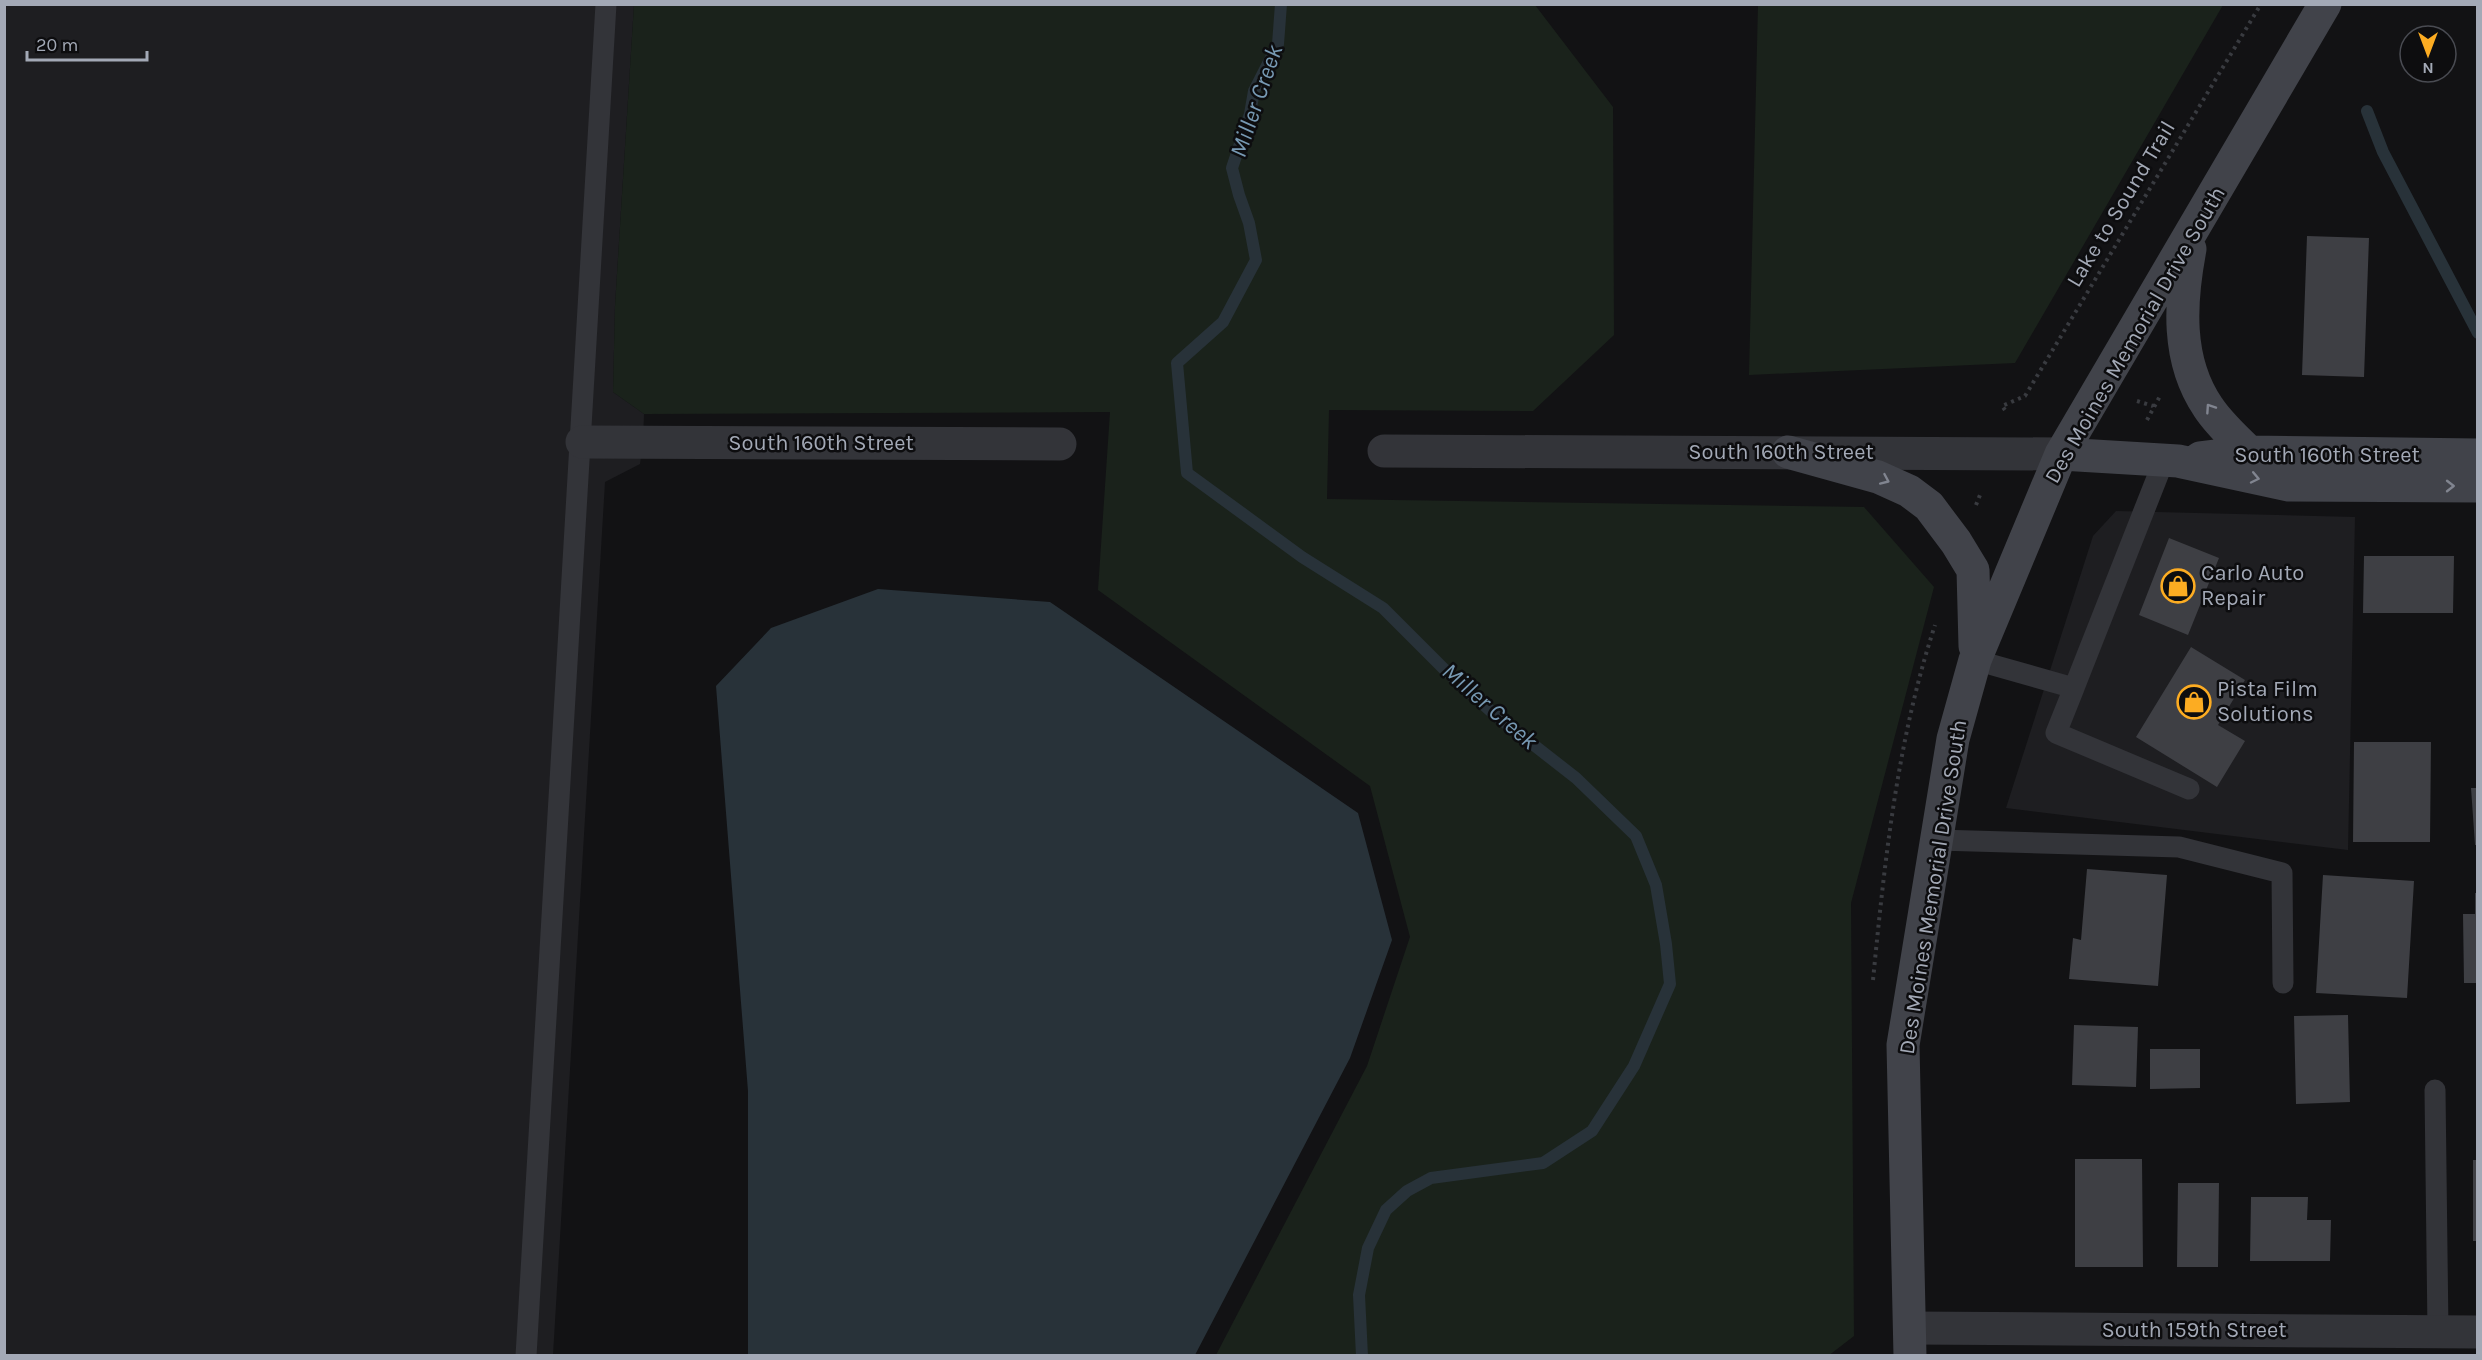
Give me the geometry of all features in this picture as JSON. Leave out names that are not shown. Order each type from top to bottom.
[{"type":"main road","name":"Des Moines Memorial Drive South","points":[[1910,1342],[1903,1045],[1953,739],[1975,660],[2061,454],[2325,4]]},
{"type":"main road","points":[[2195,227],[2184,281],[2182,328],[2188,366],[2207,406],[2248,452]]},
{"type":"main road","points":[[1788,452],[1878,477],[1909,491],[1929,506],[1956,542],[1973,570],[1975,660]]},
{"type":"main road","name":"South 160th Street","points":[[2171,461],[2248,452],[2478,454]]},
{"type":"main road","name":"South 160th Street","points":[[2061,454],[2171,461],[2289,485],[2478,486]]},
{"type":"street","name":"South 160th Street","points":[[582,442],[1060,444]]},
{"type":"street","name":"South 160th Street","points":[[1384,451],[2061,454]]},
{"type":"street","name":"South 159th Street","points":[[1910,1342],[2438,1344],[2478,1332]]},
{"type":"lane","points":[[526,1356],[582,442],[606,4]]},
{"type":"lane","points":[[2171,461],[2056,733],[2189,789]]},
{"type":"lane","points":[[1975,660],[2074,688]]},
{"type":"lane","points":[[1937,840],[2179,847],[2282,873],[2283,983]]},
{"type":"lane","points":[[2435,1090],[2438,1344]]},
{"type":"path","name":"Lake to Sound Trail","points":[[2004,410],[2002,406],[2025,396],[2261,4]]},
{"type":"path","points":[[2135,400],[2153,406]]},
{"type":"shaded area","points":[[1758,4],[2223,5],[2015,363],[1749,375]]},
{"type":"shaded area","points":[[5,5],[634,5],[615,306],[613,392],[644,414],[643,442],[640,464],[605,482],[553,1355],[5,1356]]},
{"type":"shaded area","points":[[634,5],[1535,5],[1613,107],[1614,335],[1533,411],[1329,410],[1327,499],[1864,507],[1934,587],[1851,903],[1854,1336],[1828,1356],[1216,1355],[1367,1066],[1410,937],[1370,786],[1098,590],[1110,412],[644,414],[613,392],[615,306]]},
{"type":"shaded area","points":[[2116,511],[2355,517],[2348,850],[2006,808],[2093,536]]},
{"type":"shaded area","points":[[878,589],[1050,602],[1358,813],[1392,940],[1350,1058],[1195,1355],[748,1355],[748,1091],[716,686],[771,628]]},
{"type":"building","points":[[2307,236],[2369,238],[2364,377],[2302,375]]},
{"type":"building","name":"Carlo Auto Repair","points":[[2169,538],[2219,558],[2188,635],[2139,615]]},
{"type":"building","points":[[2364,556],[2454,556],[2453,613],[2363,613]]},
{"type":"building","name":"Pista Film Solutions","points":[[2191,647],[2245,680],[2218,725],[2245,741],[2217,787],[2136,737]]},
{"type":"building","points":[[2354,742],[2431,742],[2430,842],[2353,842]]},
{"type":"building","points":[[2471,788],[2478,788],[2478,845],[2475,845]]},
{"type":"building","points":[[2087,869],[2167,875],[2158,986],[2069,979],[2073,938],[2081,940]]},
{"type":"building","points":[[2323,875],[2414,881],[2407,998],[2316,993]]},
{"type":"building","points":[[2475,893],[2478,893],[2478,983],[2464,983],[2463,914],[2475,914]]},
{"type":"building","points":[[2348,1015],[2350,1102],[2296,1104],[2294,1016]]},
{"type":"building","points":[[2074,1025],[2138,1027],[2136,1087],[2072,1085]]},
{"type":"building","points":[[2150,1049],[2200,1049],[2200,1088],[2150,1089]]},
{"type":"building","points":[[2075,1159],[2142,1159],[2143,1267],[2075,1267]]},
{"type":"building","points":[[2473,1160],[2478,1160],[2478,1241],[2473,1241]]},
{"type":"building","points":[[2178,1183],[2219,1183],[2218,1267],[2177,1267]]},
{"type":"building","points":[[2251,1197],[2308,1197],[2307,1220],[2331,1220],[2330,1261],[2250,1261]]},
{"type":"waterway","name":"Miller Creek","points":[[1281,4],[1278,44],[1254,91],[1250,114],[1232,168],[1249,223],[1256,260],[1223,322],[1177,363],[1187,473],[1302,557],[1383,608],[1444,669],[1494,714],[1576,778],[1636,836],[1656,885],[1670,984],[1634,1066],[1592,1131],[1543,1163],[1431,1178],[1407,1191],[1386,1210],[1368,1248],[1359,1295],[1362,1356]]},
{"type":"waterway","points":[[2367,111],[2383,152],[2478,333]]},
{"type":"place","name":"Carlo Auto Repair","points":[[2178,586]]},
{"type":"place","name":"Pista Film Solutions","points":[[2194,702]]}]
